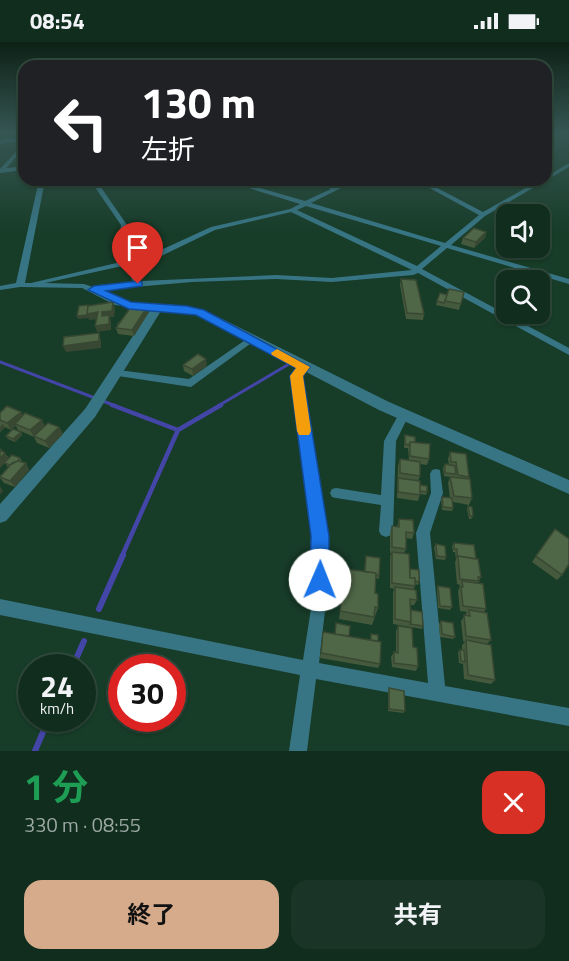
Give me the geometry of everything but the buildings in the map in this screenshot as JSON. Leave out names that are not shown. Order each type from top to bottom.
[{"type":"street","points":[[552,175],[567,166]]},
{"type":"street","points":[[0,171],[18,169]]},
{"type":"street","points":[[20,285],[41,186]]},
{"type":"street","points":[[97,186],[124,225],[123,245],[138,284]]},
{"type":"street","points":[[246,186],[567,282]]},
{"type":"street","points":[[330,186],[335,188]]},
{"type":"street","points":[[32,285],[152,256],[213,228],[292,210],[340,186]]},
{"type":"street","points":[[429,186],[483,215]]},
{"type":"street","points":[[94,290],[138,284],[276,276],[332,280],[412,273],[483,215],[534,186]]},
{"type":"street","points":[[292,210],[415,269],[569,352]]},
{"type":"street","points":[[0,288],[20,285],[84,286],[129,306],[200,312],[304,367],[404,415],[569,487]]},
{"type":"street","points":[[0,516],[100,401],[158,307]]},
{"type":"street","points":[[118,372],[191,383],[251,339]]},
{"type":"street","points":[[298,751],[319,602],[320,536],[297,376],[304,367]]},
{"type":"street","points":[[386,531],[390,441],[404,415]]},
{"type":"street","points":[[436,474],[437,493],[423,533],[437,692]]},
{"type":"street","points":[[336,493],[387,501]]},
{"type":"street","points":[[0,607],[309,669],[569,717]]},
{"type":"waterway","points":[[0,362],[116,406]]},
{"type":"waterway","points":[[218,406],[289,364]]},
{"type":"waterway","points":[[112,405],[178,430]]},
{"type":"waterway","points":[[178,430],[221,405]]},
{"type":"waterway","points":[[122,556],[178,430]]},
{"type":"waterway","points":[[99,609],[123,555]]},
{"type":"waterway","points":[[78,654],[84,641]]},
{"type":"waterway","points":[[35,751],[43,732]]},
{"type":"slow traffic","points":[[277,353],[304,367],[297,376],[304,431]]},
{"type":"route","points":[[138,284],[99,287],[94,290],[118,303],[129,306],[187,309],[200,312],[304,367],[297,376],[320,536],[320,580]]}]
